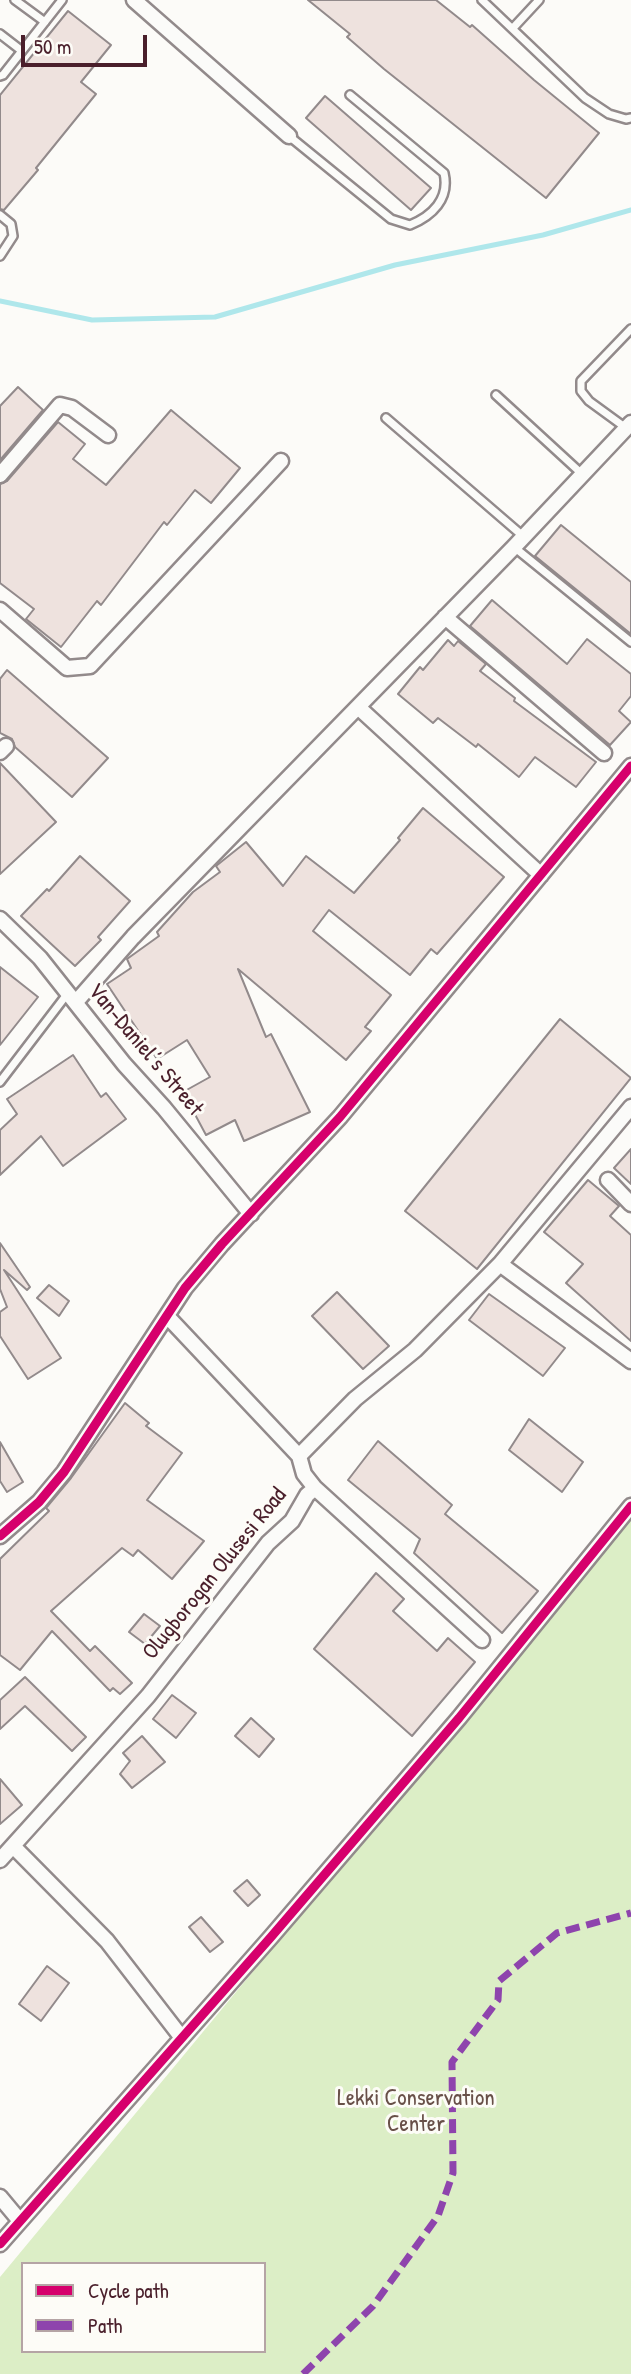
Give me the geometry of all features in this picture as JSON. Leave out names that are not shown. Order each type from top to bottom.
[{"type":"street","points":[[134,0],[289,136]]},
{"type":"street","points":[[0,475],[60,404],[72,408],[108,435]]},
{"type":"street","points":[[72,997],[519,542],[629,426]]},
{"type":"street","points":[[0,610],[67,668],[90,666],[281,461]]},
{"type":"street","points":[[445,617],[604,753]]},
{"type":"street","points":[[358,707],[541,875]]},
{"type":"street","points":[[0,1536],[39,1502],[64,1472],[185,1288],[340,1117],[631,766]]},
{"type":"street","name":"Van-Daniel’s Street","points":[[0,919],[40,958],[124,1064],[251,1214]]},
{"type":"street","points":[[299,1456],[355,1399],[415,1350],[500,1264],[631,1107]]},
{"type":"street","points":[[608,1180],[631,1204]]},
{"type":"street","points":[[500,1264],[631,1360]]},
{"type":"street","name":"Olugborogan Olusesi Road","points":[[0,1860],[148,1696],[268,1543],[292,1521],[307,1495],[315,1488],[304,1474],[299,1456],[167,1316]]},
{"type":"street","points":[[315,1488],[482,1640]]},
{"type":"street","points":[[0,2244],[271,1937],[459,1718],[631,1506]]},
{"type":"street","points":[[14,1847],[107,1941],[182,2038]]},
{"type":"street","points":[[0,2197],[20,2221]]},
{"type":"lane","points":[[15,0],[45,22]]},
{"type":"lane","points":[[0,76],[62,0]]},
{"type":"lane","points":[[482,0],[585,98],[608,114],[631,118]]},
{"type":"lane","points":[[513,28],[539,0]]},
{"type":"lane","points":[[0,34],[22,51]]},
{"type":"lane","points":[[289,136],[391,219],[410,225],[426,218],[441,200],[446,184],[443,173],[350,95]]},
{"type":"lane","points":[[0,215],[11,224],[13,236],[0,256]]},
{"type":"lane","points":[[629,426],[589,401],[581,391],[581,382],[631,328]]},
{"type":"lane","points":[[496,395],[583,475]]},
{"type":"lane","points":[[386,418],[631,642]]},
{"type":"lane","points":[[0,1083],[72,997]]},
{"type":"green space","name":"Lekki Conservation Center","points":[[631,1515],[631,2374],[0,2374],[0,2277]]},
{"type":"building","points":[[308,0],[436,0],[470,27],[472,25],[599,133],[546,198],[384,69],[347,37],[350,34]]},
{"type":"building","points":[[68,11],[111,45],[81,82],[96,94],[36,168],[38,170],[4,210],[0,209],[0,95]]},
{"type":"building","points":[[325,96],[431,188],[411,210],[306,118]]},
{"type":"building","points":[[18,387],[43,410],[0,460],[0,406]]},
{"type":"building","points":[[171,410],[240,468],[211,503],[195,490],[167,525],[164,522],[101,605],[97,601],[61,647],[26,619],[34,609],[0,583],[0,484],[7,481],[58,422],[85,444],[73,459],[106,485]]},
{"type":"building","points":[[561,525],[631,582],[631,634],[535,556]]},
{"type":"building","points":[[492,600],[567,664],[587,639],[631,674],[631,696],[619,711],[631,722],[610,745],[470,626]]},
{"type":"building","points":[[448,640],[454,646],[458,641],[486,664],[480,671],[515,698],[514,701],[596,762],[576,787],[535,757],[519,777],[478,744],[476,747],[438,718],[433,723],[398,694],[420,667],[423,670]]},
{"type":"building","points":[[7,670],[108,758],[72,797],[15,747],[12,739],[0,733],[0,679]]},
{"type":"building","points":[[0,763],[56,822],[0,874]]},
{"type":"building","points":[[423,808],[504,877],[437,954],[431,949],[410,975],[329,910],[313,931],[391,995],[365,1027],[371,1031],[346,1060],[238,969],[266,1037],[271,1034],[310,1112],[244,1141],[235,1120],[206,1135],[183,1092],[210,1077],[187,1040],[157,1059],[107,984],[131,968],[127,959],[159,936],[157,932],[193,892],[220,872],[216,866],[246,842],[283,886],[306,856],[354,893],[400,840],[398,838]]},
{"type":"building","points":[[80,856],[130,901],[98,937],[101,940],[75,966],[21,916],[47,889],[49,891]]},
{"type":"building","points":[[0,967],[38,997],[0,1045]]},
{"type":"building","points":[[560,1019],[631,1078],[477,1269],[405,1211]]},
{"type":"building","points":[[73,1055],[101,1097],[106,1093],[126,1119],[63,1166],[41,1136],[0,1175],[0,1130],[17,1114],[7,1099]]},
{"type":"building","points":[[631,1149],[631,1184],[614,1168]]},
{"type":"building","points":[[588,1180],[619,1206],[610,1216],[631,1235],[631,1341],[566,1283],[583,1264],[544,1232]]},
{"type":"building","points":[[0,1243],[30,1287],[27,1290],[4,1270],[61,1358],[28,1379],[0,1336],[0,1312],[7,1307],[0,1289]]},
{"type":"building","points":[[49,1285],[69,1301],[59,1316],[37,1298]]},
{"type":"building","points":[[337,1292],[389,1346],[363,1369],[312,1316]]},
{"type":"building","points":[[489,1294],[565,1348],[543,1376],[469,1320]]},
{"type":"building","points":[[125,1403],[149,1423],[146,1426],[182,1453],[147,1500],[204,1541],[172,1579],[138,1550],[133,1556],[122,1548],[51,1611],[90,1651],[95,1646],[132,1683],[120,1694],[113,1688],[110,1691],[52,1631],[20,1670],[0,1655],[0,1559],[49,1511],[46,1508]]},
{"type":"building","points":[[529,1419],[583,1462],[562,1492],[509,1450]]},
{"type":"building","points":[[378,1441],[452,1505],[445,1514],[538,1591],[502,1633],[414,1553],[420,1539],[348,1480]]},
{"type":"building","points":[[0,1442],[23,1482],[7,1492],[0,1481]]},
{"type":"building","points":[[376,1573],[404,1599],[393,1611],[437,1651],[448,1638],[475,1662],[412,1736],[314,1649]]},
{"type":"building","points":[[144,1614],[160,1626],[145,1644],[129,1632]]},
{"type":"building","points":[[25,1677],[86,1737],[72,1751],[25,1706],[0,1729],[0,1700]]},
{"type":"building","points":[[172,1695],[196,1713],[176,1738],[153,1719]]},
{"type":"building","points":[[251,1718],[274,1739],[259,1757],[235,1736]]},
{"type":"building","points":[[142,1736],[165,1762],[132,1788],[120,1774],[130,1761],[123,1753]]},
{"type":"building","points":[[0,1779],[22,1805],[0,1824]]},
{"type":"building","points":[[247,1880],[260,1895],[248,1906],[234,1891]]},
{"type":"building","points":[[201,1917],[223,1942],[210,1952],[189,1927]]},
{"type":"building","points":[[47,1966],[69,1983],[41,2021],[19,2004]]},
{"type":"waterway","points":[[0,301],[92,320],[215,317],[395,265],[543,235],[631,210]]},
{"type":"marked path","points":[[303,2374],[373,2306],[438,2216],[453,2173],[452,2062],[498,2000],[499,1981],[557,1933],[631,1913]]},
{"type":"cycle path","points":[[0,1536],[39,1502],[64,1472],[185,1288],[222,1244],[340,1117],[631,766]]},
{"type":"cycle path","points":[[0,2244],[271,1937],[459,1718],[631,1506]]}]
